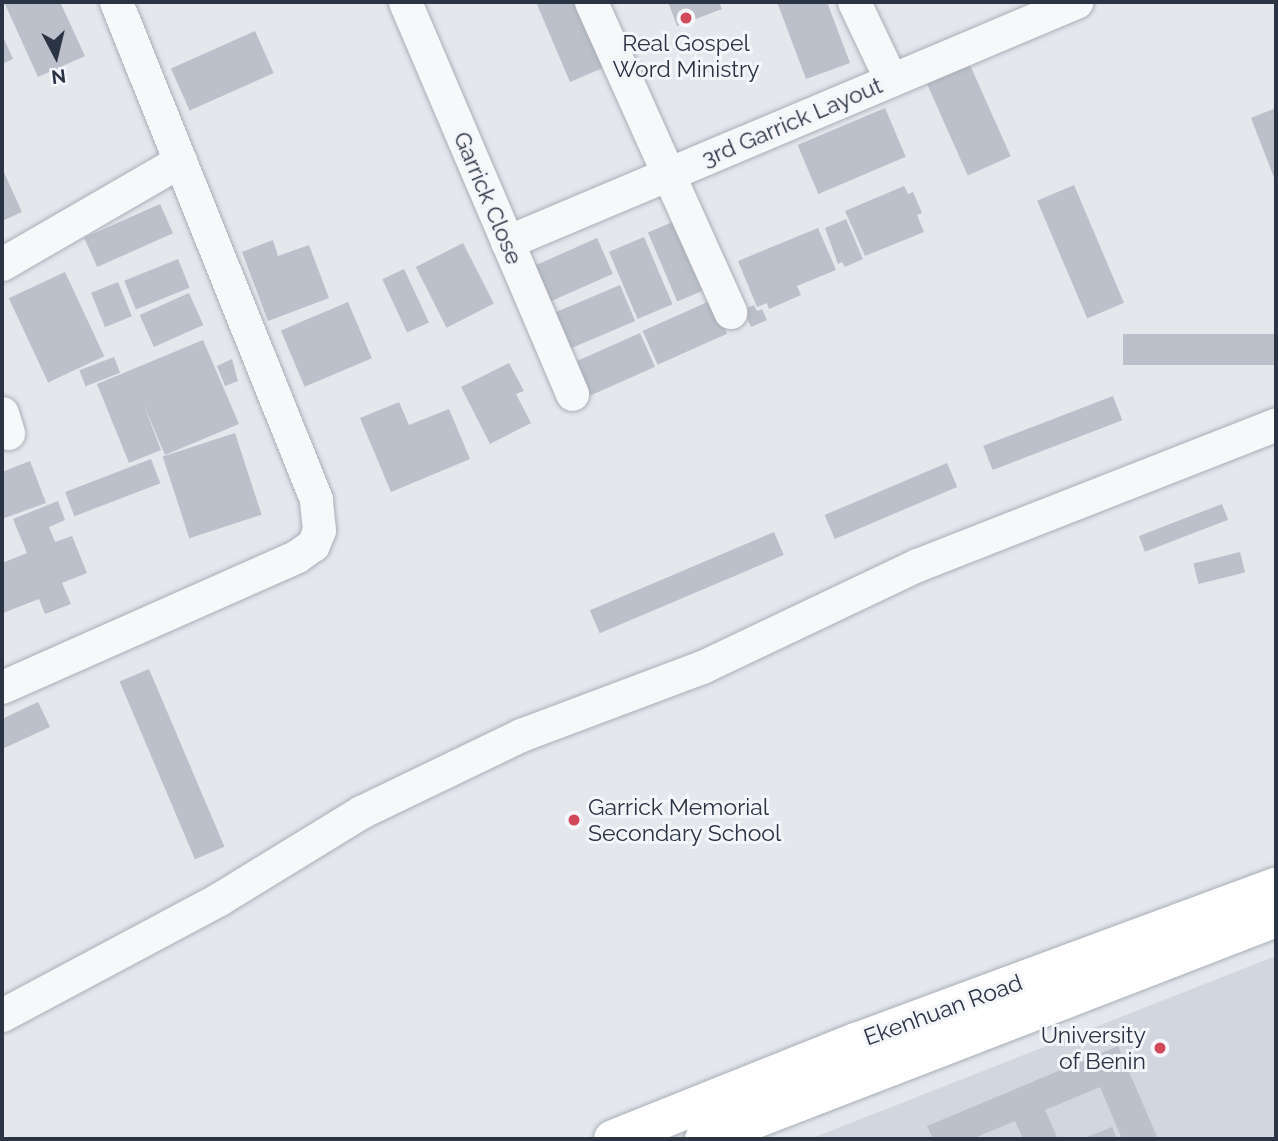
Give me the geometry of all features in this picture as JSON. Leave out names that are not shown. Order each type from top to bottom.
[{"type":"main road","name":"Ekenhuan Road","points":[[613,1139],[856,1042],[1276,887]]},
{"type":"main road","name":"Ekenhuan Road","points":[[704,1139],[1276,918]]},
{"type":"street","points":[[2,687],[297,556],[313,545],[320,530],[316,499],[117,2]]},
{"type":"street","name":"Garrick Close","points":[[407,2],[572,394]]},
{"type":"street","points":[[591,2],[730,312]]},
{"type":"street","points":[[854,2],[891,80]]},
{"type":"street","name":"3rd Garrick Layout","points":[[507,242],[1076,2]]},
{"type":"street","points":[[2,264],[180,161]]},
{"type":"street","points":[[2,1015],[219,900],[361,811],[521,735],[702,667],[917,565],[1276,424]]},
{"type":"shaded area","name":"University of Benin","points":[[1276,956],[1276,1139],[810,1139]]},
{"type":"building","points":[[4,2],[60,2],[85,56],[38,77]]},
{"type":"building","points":[[536,2],[578,2],[605,67],[570,82]]},
{"type":"building","name":"Real Gospel Word Ministry","points":[[668,2],[719,2],[722,9],[677,26]]},
{"type":"building","points":[[777,2],[827,2],[850,63],[806,79]]},
{"type":"building","points":[[255,31],[274,73],[190,110],[171,68]]},
{"type":"building","points":[[2,34],[13,59],[2,64]]},
{"type":"building","points":[[970,65],[1011,156],[968,175],[927,84]]},
{"type":"building","points":[[885,108],[906,157],[818,194],[798,145]]},
{"type":"building","points":[[1276,108],[1276,183],[1251,118]]},
{"type":"building","points":[[2,168],[22,212],[2,221]]},
{"type":"building","points":[[1074,185],[1124,303],[1087,318],[1037,201]]},
{"type":"building","points":[[904,186],[908,194],[913,192],[922,213],[917,215],[924,232],[865,256],[845,211]]},
{"type":"building","points":[[160,204],[173,233],[97,267],[84,238]]},
{"type":"building","points":[[682,218],[711,287],[677,301],[648,232]]},
{"type":"building","points":[[846,219],[863,259],[845,267],[842,262],[838,264],[825,228]]},
{"type":"building","points":[[818,228],[836,270],[797,286],[801,295],[769,309],[767,303],[757,307],[738,261]]},
{"type":"building","points":[[644,237],[673,304],[638,319],[609,252]]},
{"type":"building","points":[[597,238],[613,274],[543,305],[527,269]]},
{"type":"building","points":[[273,240],[278,256],[309,245],[329,298],[268,321],[242,252]]},
{"type":"building","points":[[463,243],[494,304],[447,328],[416,267]]},
{"type":"building","points":[[178,259],[190,288],[136,309],[124,281]]},
{"type":"building","points":[[404,269],[429,322],[407,333],[382,279]]},
{"type":"building","points":[[65,272],[104,356],[48,382],[9,298]]},
{"type":"building","points":[[118,282],[132,316],[105,327],[91,293]]},
{"type":"building","points":[[620,285],[635,321],[566,350],[551,314]]},
{"type":"building","points":[[189,293],[203,325],[154,347],[140,315]]},
{"type":"building","points":[[712,300],[727,334],[658,365],[643,331]]},
{"type":"building","points":[[348,302],[372,358],[305,387],[281,331]]},
{"type":"building","points":[[754,305],[757,311],[762,309],[767,320],[751,327],[743,310]]},
{"type":"building","points":[[640,333],[655,367],[584,399],[569,365]]},
{"type":"building","points":[[1123,334],[1276,334],[1276,365],[1123,365]]},
{"type":"building","points":[[203,340],[239,424],[165,455],[143,403],[161,450],[129,463],[97,384]]},
{"type":"building","points":[[114,357],[120,373],[86,386],[79,370]]},
{"type":"building","points":[[232,359],[238,381],[225,386],[217,366]]},
{"type":"building","points":[[509,363],[524,391],[516,394],[531,423],[490,444],[461,387]]},
{"type":"building","points":[[1113,396],[1122,420],[993,470],[983,446]]},
{"type":"building","points":[[399,402],[409,425],[449,409],[470,459],[391,492],[360,418]]},
{"type":"building","points":[[235,433],[262,515],[189,538],[163,456]]},
{"type":"building","points":[[151,459],[160,483],[74,516],[65,492]]},
{"type":"building","points":[[30,461],[46,503],[2,519],[2,472]]},
{"type":"building","points":[[947,463],[957,487],[835,539],[825,515]]},
{"type":"building","points":[[58,501],[65,520],[49,527],[55,542],[72,536],[87,573],[62,583],[71,604],[45,614],[39,599],[3,613],[2,563],[27,553],[13,519]]},
{"type":"building","points":[[1222,504],[1228,520],[1145,552],[1139,536]]},
{"type":"building","points":[[774,532],[784,555],[600,633],[590,610]]},
{"type":"building","points":[[1240,552],[1245,572],[1199,584],[1193,564]]},
{"type":"building","points":[[149,669],[224,847],[195,859],[120,682]]},
{"type":"building","points":[[38,702],[50,727],[2,749],[2,719]]},
{"type":"building","points":[[1118,1046],[1158,1139],[1122,1139],[1100,1087],[1045,1110],[1058,1139],[1023,1139],[1015,1121],[972,1139],[933,1139],[927,1126]]},
{"type":"building","points":[[1112,1127],[1117,1139],[1082,1139]]},
{"type":"place","name":"Real Gospel Word Ministry","points":[[686,18]]},
{"type":"place","name":"Garrick Memorial Secondary School","points":[[574,820]]},
{"type":"place","name":"University of Benin","points":[[1160,1048]]}]
